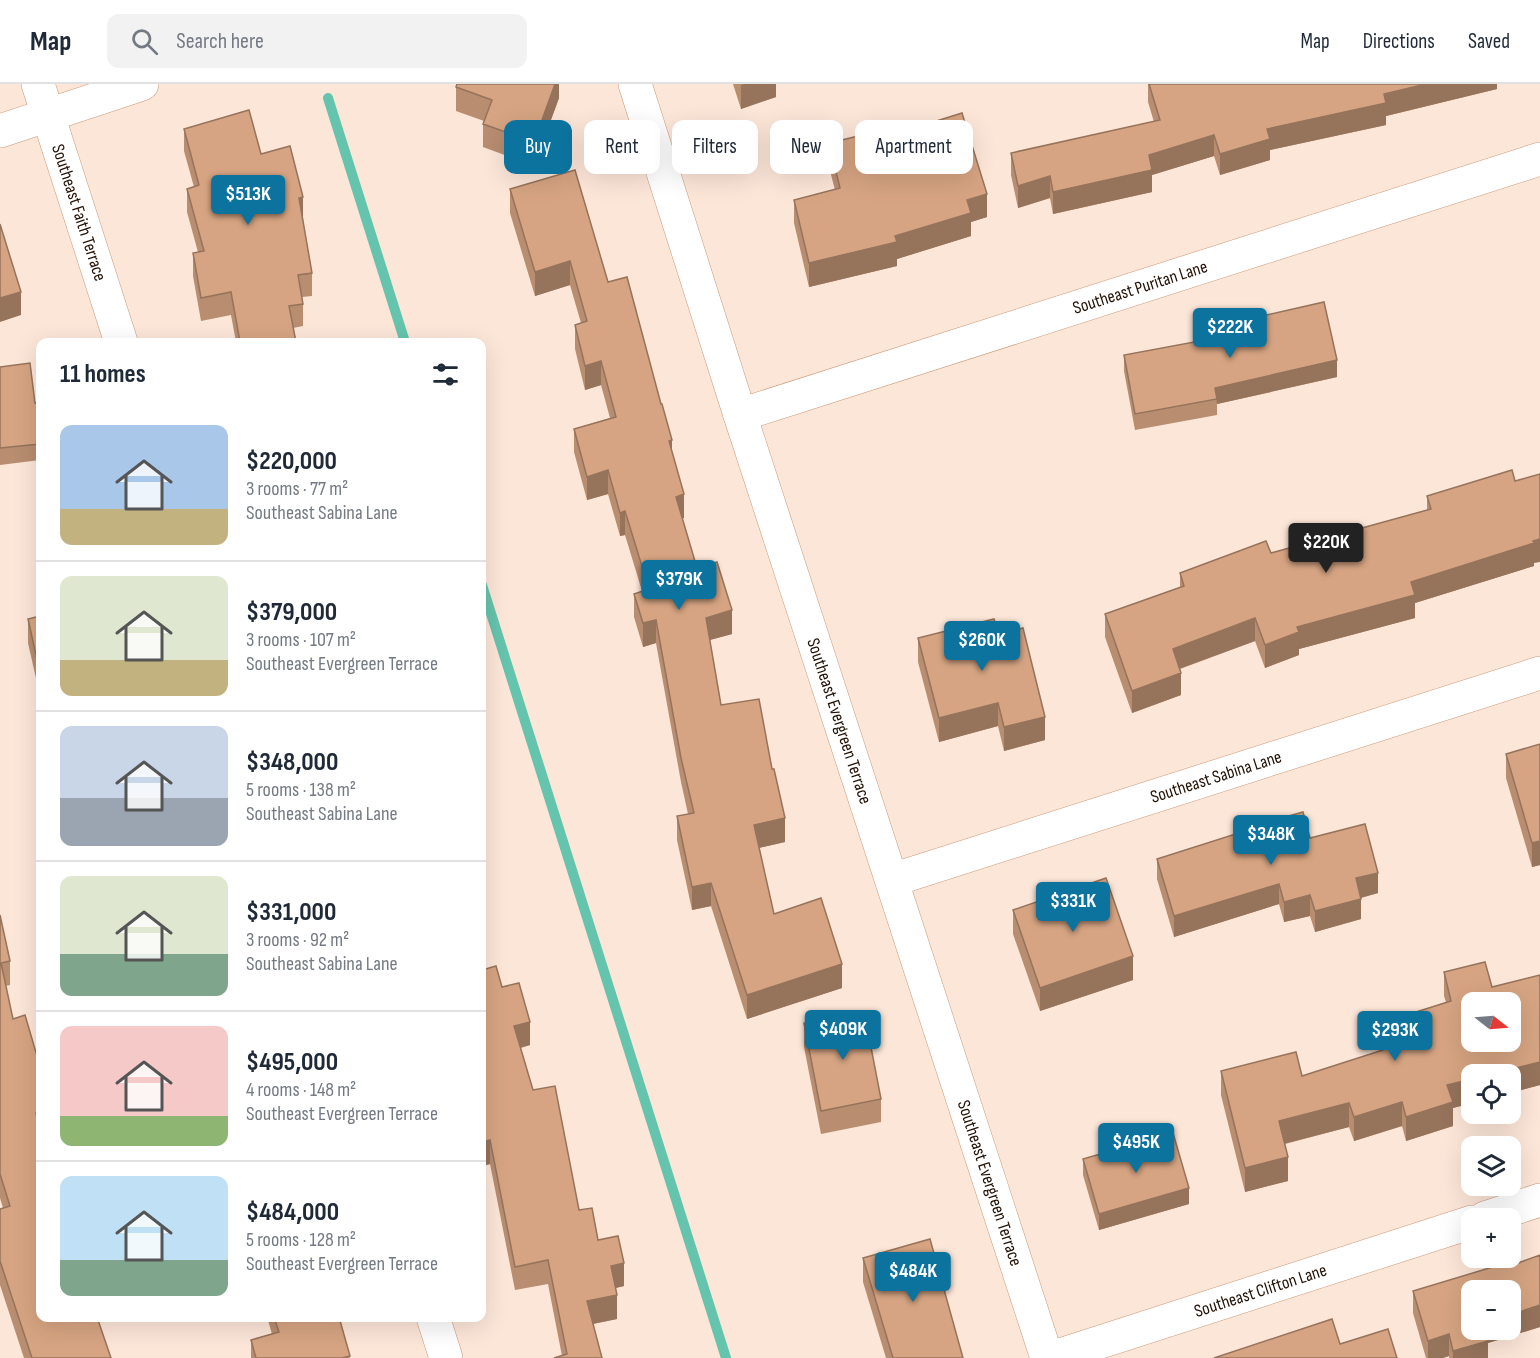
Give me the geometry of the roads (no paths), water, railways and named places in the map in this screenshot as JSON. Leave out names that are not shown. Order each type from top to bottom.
[{"type":"street","name":"Southeast Faith Terrace","points":[[38,84],[120,338]]},
{"type":"street","points":[[0,131],[142,84]]},
{"type":"street","name":"Southeast Evergreen Terrace","points":[[635,84],[740,415],[1049,1358]]},
{"type":"street","name":"Southeast Puritan Lane","points":[[740,415],[1540,159]]},
{"type":"street","name":"Southeast Sabina Lane","points":[[892,880],[1540,673]]},
{"type":"street","points":[[1516,1208],[1540,1200]]},
{"type":"street","name":"Southeast Clifton Lane","points":[[1049,1358],[1461,1226]]},
{"type":"street","points":[[435,1322],[446,1358]]},
{"type":"waterway","points":[[328,98],[404,338]]},
{"type":"waterway","points":[[486,598],[726,1358]]}]
